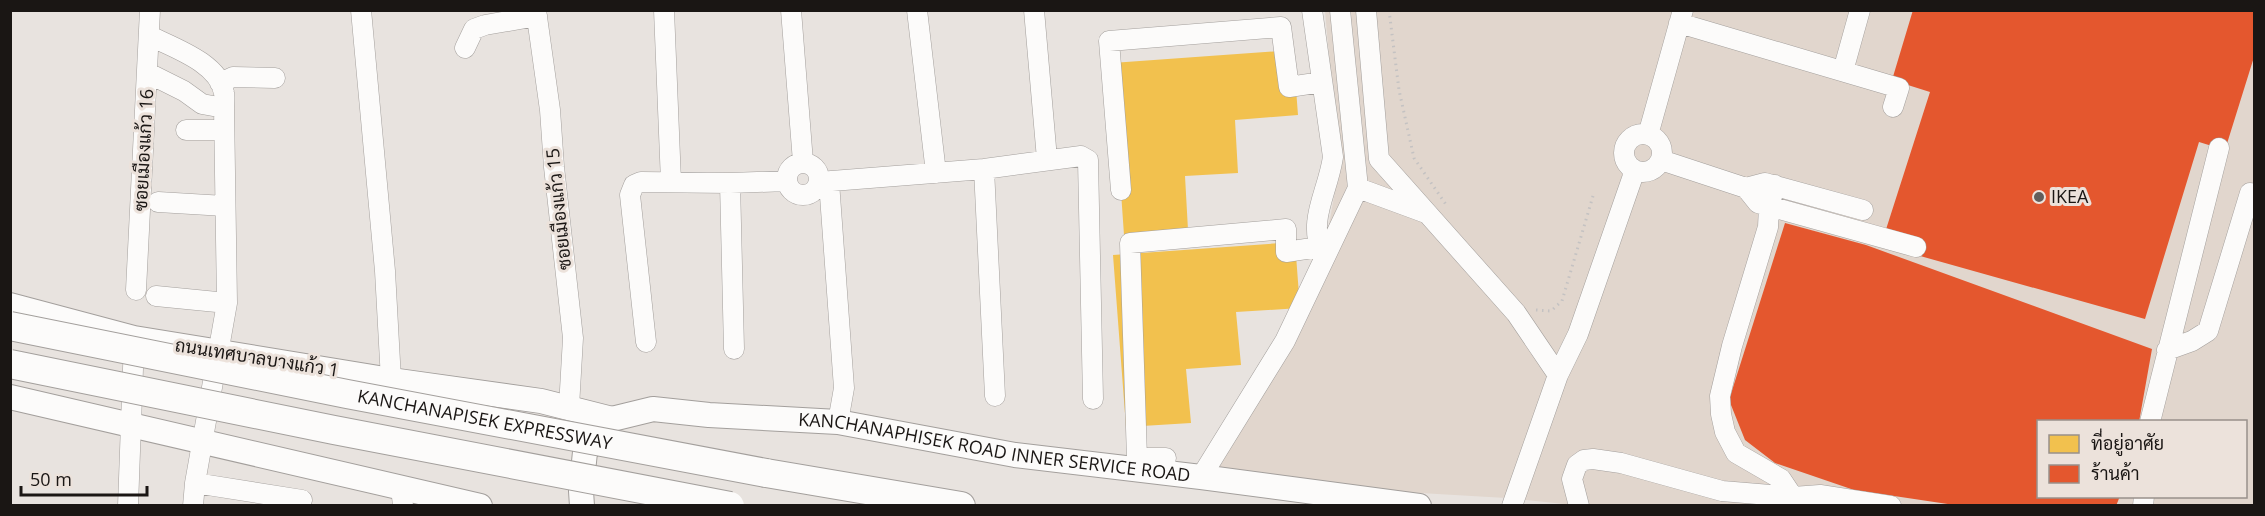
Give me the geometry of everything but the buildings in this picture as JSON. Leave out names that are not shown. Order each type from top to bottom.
[{"type":"highway","name":"KANCHANAPISEK EXPRESSWAY","points":[[10,326],[346,394],[716,465],[961,506]]},
{"type":"highway","name":"KANCHANAPISEK EXPRESSWAY","points":[[10,364],[334,430],[730,506]]},
{"type":"main road","name":"ถนนเทศบาลบางแก้ว 1","points":[[10,305],[134,338],[390,380],[541,401],[612,419]]},
{"type":"main road","points":[[10,397],[202,441],[402,496],[480,506]]},
{"type":"main road","name":"KANCHANAPHISEK ROAD INNER SERVICE ROAD","points":[[612,419],[653,409],[709,416],[838,422],[1015,455],[1419,506]]},
{"type":"main road","points":[[582,506],[581,491],[585,452],[612,419]]},
{"type":"street","name":"ซอยเมืองแก้ว 16","points":[[136,290],[150,10]]},
{"type":"street","points":[[361,10],[385,271],[390,380]]},
{"type":"street","points":[[664,10],[670,182]]},
{"type":"street","points":[[791,10],[803,162]]},
{"type":"street","points":[[917,10],[936,173]]},
{"type":"street","points":[[1034,10],[1047,159]]},
{"type":"street","points":[[1312,10],[1333,157],[1315,233],[1321,253]]},
{"type":"street","points":[[1201,477],[1285,341],[1321,253],[1358,188],[1340,10]]},
{"type":"street","points":[[1366,10],[1379,159],[1516,313],[1558,375]]},
{"type":"street","points":[[1843,71],[1860,10]]},
{"type":"street","points":[[465,48],[474,29],[537,13]]},
{"type":"street","name":"ซอยเมืองแก้ว 15","points":[[537,13],[550,110],[573,338],[569,407]]},
{"type":"street","points":[[1648,135],[1681,17],[1843,71],[1899,87],[1893,107]]},
{"type":"street","points":[[1121,189],[1109,41],[1281,27],[1288,87],[1322,82]]},
{"type":"street","points":[[150,36],[195,58],[211,69],[224,92],[226,303],[193,506]]},
{"type":"street","points":[[148,73],[184,91],[202,104],[224,108]]},
{"type":"street","points":[[220,83],[233,77],[275,78]]},
{"type":"street","points":[[186,130],[224,130]]},
{"type":"street","points":[[1648,135],[1658,142],[1662,154],[1661,160],[1653,170],[1641,172],[1626,162],[1624,156],[1626,144],[1635,136],[1648,135]]},
{"type":"street","points":[[2150,420],[2219,148]]},
{"type":"street","points":[[838,422],[844,388],[824,182],[816,168],[803,162],[790,168],[787,181],[795,194],[802,195],[810,194],[824,182],[984,169],[1081,156],[1088,160],[1093,399]]},
{"type":"street","points":[[1355,160],[1368,165],[1379,159]]},
{"type":"street","points":[[1661,160],[1746,188],[1765,183],[1863,210]]},
{"type":"street","points":[[984,169],[995,396]]},
{"type":"street","points":[[1512,506],[1558,375],[1578,334],[1635,170]]},
{"type":"street","points":[[646,342],[630,195],[634,186],[641,182],[787,181]]},
{"type":"street","points":[[730,183],[734,349]]},
{"type":"street","points":[[1775,185],[1769,207],[1768,227],[1732,346],[1720,396],[1721,414],[1725,432],[1736,453],[1780,479],[1793,497],[1811,506]]},
{"type":"street","points":[[1358,188],[1428,214]]},
{"type":"street","points":[[1746,188],[1758,203],[1769,207],[1916,247]]},
{"type":"street","points":[[2168,350],[2192,341],[2208,331],[2250,193],[2254,194]]},
{"type":"street","points":[[158,202],[225,206]]},
{"type":"street","points":[[1166,458],[1137,458],[1130,243],[1286,229],[1286,252],[1321,253]]},
{"type":"street","points":[[156,296],[226,303]]},
{"type":"street","points":[[128,506],[134,338]]},
{"type":"street","points":[[1580,506],[1572,480],[1577,465],[1584,460],[1593,459],[1621,463],[1722,491],[1793,497],[1820,495],[1891,506]]},
{"type":"street","points":[[195,483],[302,500]]},
{"type":"path","points":[[1389,10],[1399,90],[1414,158],[1449,209]]},
{"type":"path","points":[[1532,310],[1551,311],[1562,301],[1593,196]]},
{"type":"shaded area","points":[[1325,11],[2254,11],[2254,505],[1583,506],[1506,498],[1195,480],[1321,269],[1339,169]]},
{"type":"place","name":"IKEA","points":[[2039,197]]}]
